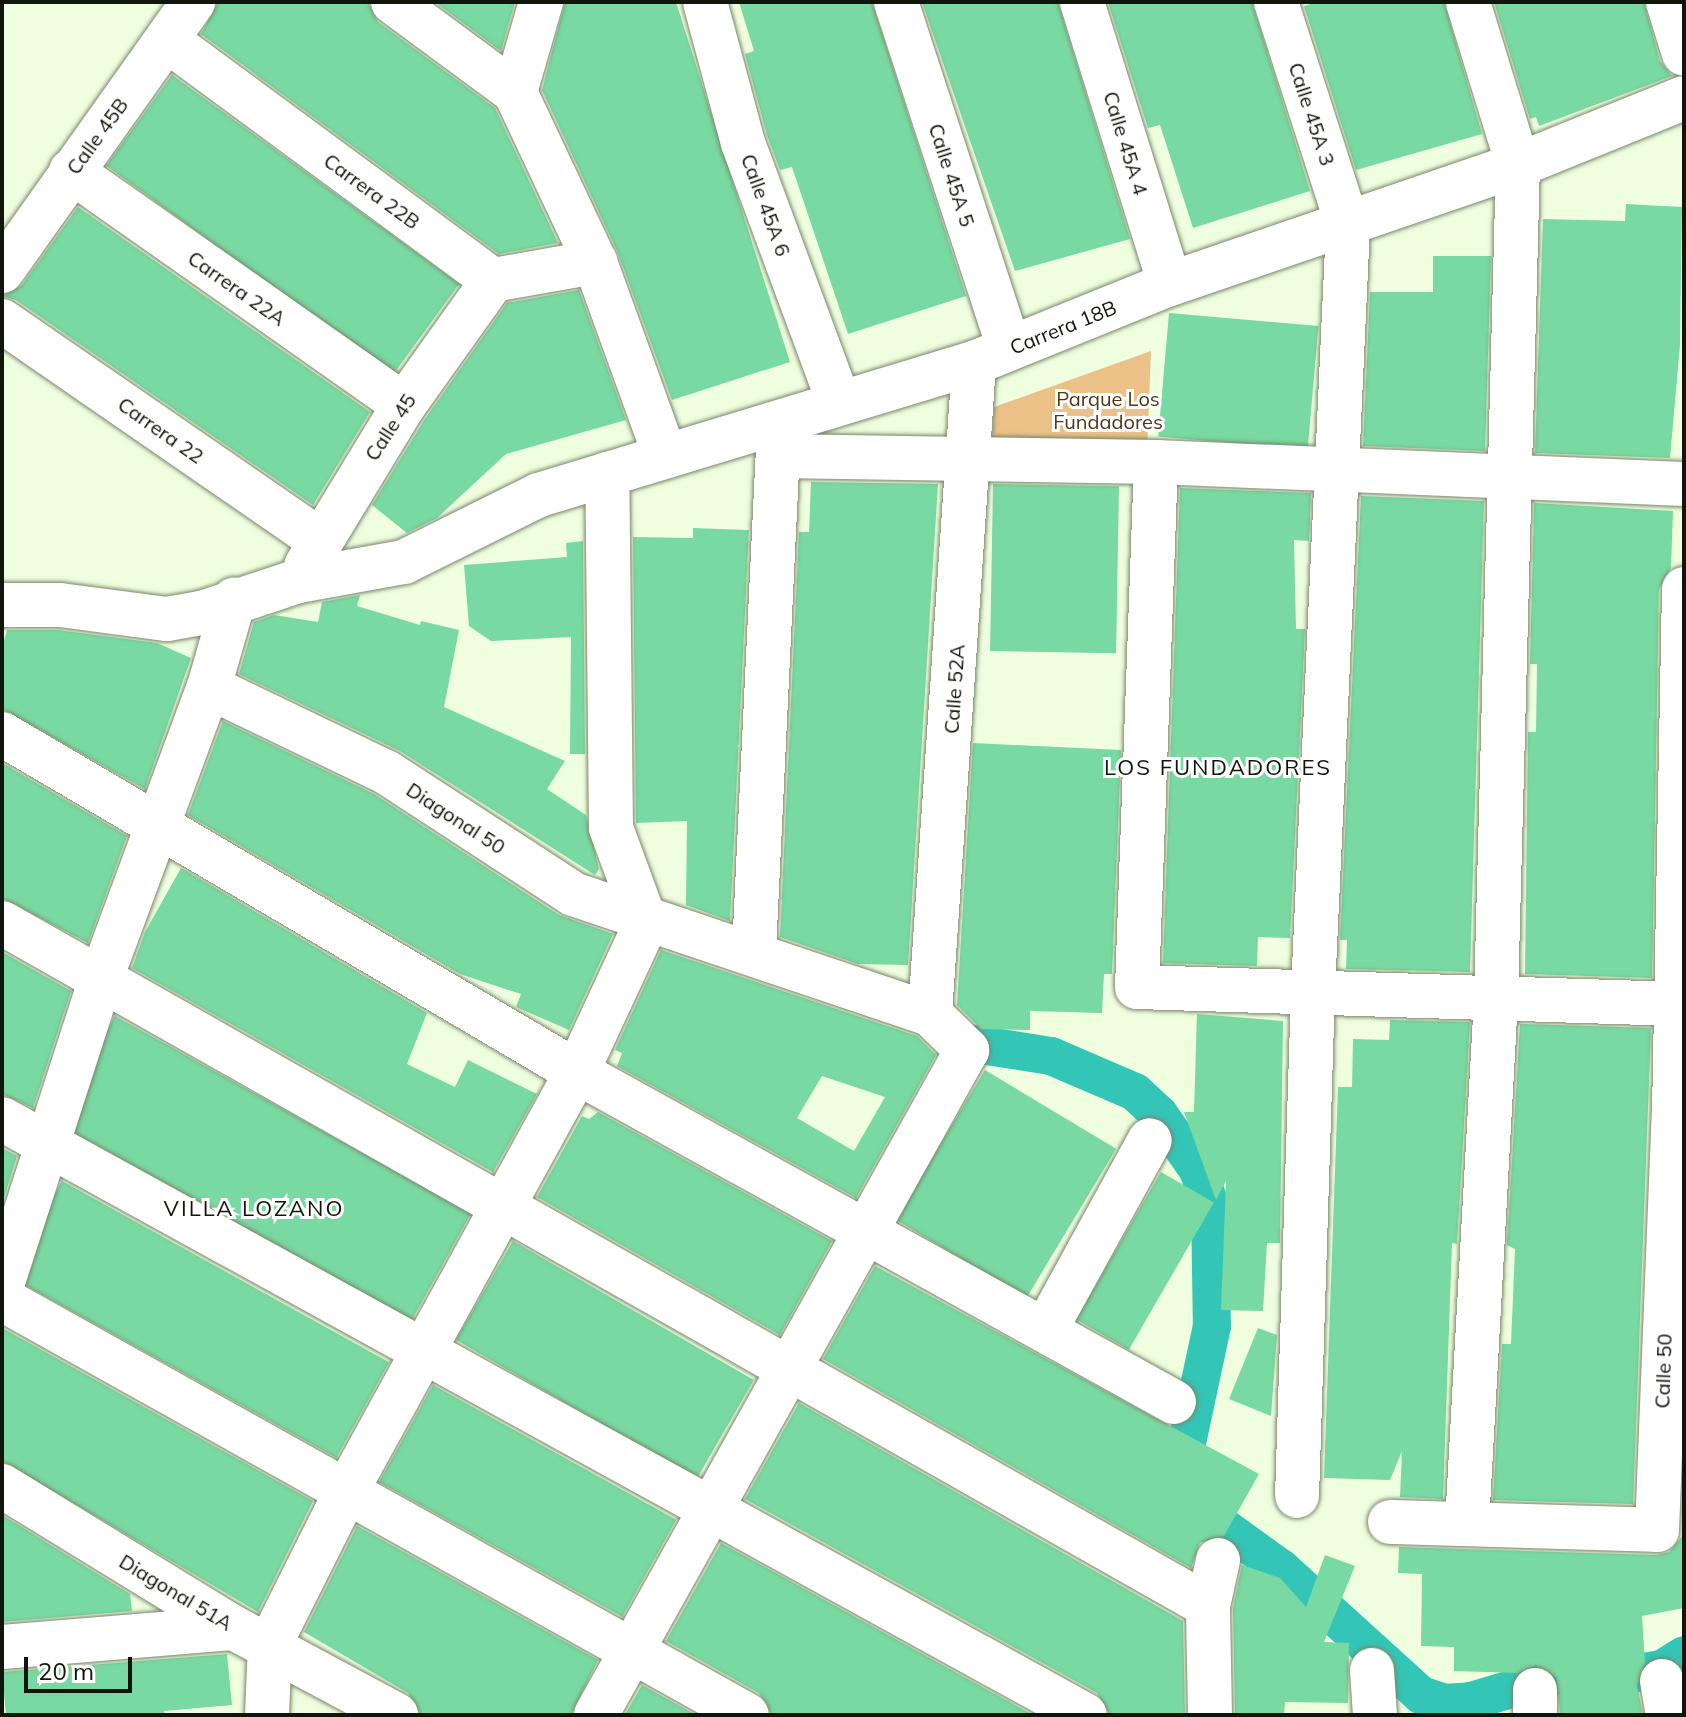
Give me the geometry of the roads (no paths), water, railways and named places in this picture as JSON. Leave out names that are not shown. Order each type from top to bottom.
[{"type":"street","name":"Calle 45B","points":[[2,271],[193,2]]},
{"type":"street","points":[[393,2],[515,92],[595,262],[665,455]]},
{"type":"street","points":[[515,92],[541,2]]},
{"type":"street","name":"Calle 45A 6","points":[[705,2],[743,143],[839,403]]},
{"type":"street","name":"Calle 45A 5","points":[[896,2],[991,356]]},
{"type":"street","name":"Calle 45A 4","points":[[1082,2],[1170,284]]},
{"type":"street","name":"Calle 45A 3","points":[[1276,2],[1348,226]]},
{"type":"street","points":[[1390,1522],[1467,1524],[1496,998],[1518,165],[1468,2]]},
{"type":"street","points":[[1668,2],[1684,54]]},
{"type":"street","name":"Carrera 22B","points":[[167,40],[493,280]]},
{"type":"street","name":"Carrera 18B","points":[[234,600],[298,581],[404,562],[441,546],[493,514],[665,455],[779,440],[839,403],[991,356],[1170,284],[1348,226],[1518,165],[1684,98]]},
{"type":"street","name":"Carrera 22A","points":[[71,171],[404,405]]},
{"type":"street","points":[[1297,1496],[1313,991],[1348,226]]},
{"type":"street","points":[[493,280],[595,262]]},
{"type":"street","name":"Calle 45","points":[[298,581],[319,540],[404,405],[493,280]]},
{"type":"street","name":"Carrera 22","points":[[2,321],[319,540]]},
{"type":"street","name":"Calle 52A","points":[[930,1014],[969,458],[991,356]]},
{"type":"street","points":[[754,951],[779,440],[969,458],[1156,462],[1684,484]]},
{"type":"street","points":[[1156,462],[1137,987],[1496,998],[1680,991]]},
{"type":"street","points":[[267,1715],[252,1636],[347,1490],[504,1211],[577,1072],[644,918],[611,828],[607,474]]},
{"type":"street","points":[[2,605],[60,605],[167,619],[234,600]]},
{"type":"street","points":[[2,1285],[50,1147],[100,981],[209,687],[234,600]]},
{"type":"street","name":"Calle 50","points":[[1467,1524],[1657,1530],[1676,1275],[1683,615]]},
{"type":"street","name":"Diagonal 50","points":[[209,687],[386,772],[573,894],[754,951],[930,1014]]},
{"type":"street","points":[[2,734],[577,1072],[1047,1327],[1174,1402]]},
{"type":"street","points":[[2,923],[504,1211],[792,1369],[1208,1606]]},
{"type":"street","points":[[596,1715],[870,1230],[967,1050],[930,1014]]},
{"type":"street","points":[[2,1119],[1085,1715]]},
{"type":"street","points":[[1047,1327],[1150,1140]]},
{"type":"street","points":[[2,1299],[747,1715]]},
{"type":"street","name":"Diagonal 51A","points":[[2,1486],[252,1636],[396,1715]]},
{"type":"street","points":[[1210,1715],[1208,1606],[1218,1560]]},
{"type":"street","points":[[2,1647],[252,1636]]},
{"type":"street","points":[[1372,1670],[1375,1715]]},
{"type":"waterway","points":[[961,1042],[1051,1056],[1135,1092],[1159,1114],[1198,1170],[1210,1205],[1212,1326],[1184,1457],[1194,1498],[1214,1520],[1282,1569],[1421,1695],[1444,1703],[1471,1701],[1563,1674]]},
{"type":"waterway","points":[[1624,1675],[1662,1669],[1684,1655]]},
{"type":"district","name":"LOS FUNDADORES","points":[[1218,768]]},
{"type":"district","name":"VILLA LOZANO","points":[[254,1209]]},
{"type":"park label","name":"Parque Los Fundadores","points":[[1108,410]]}]
